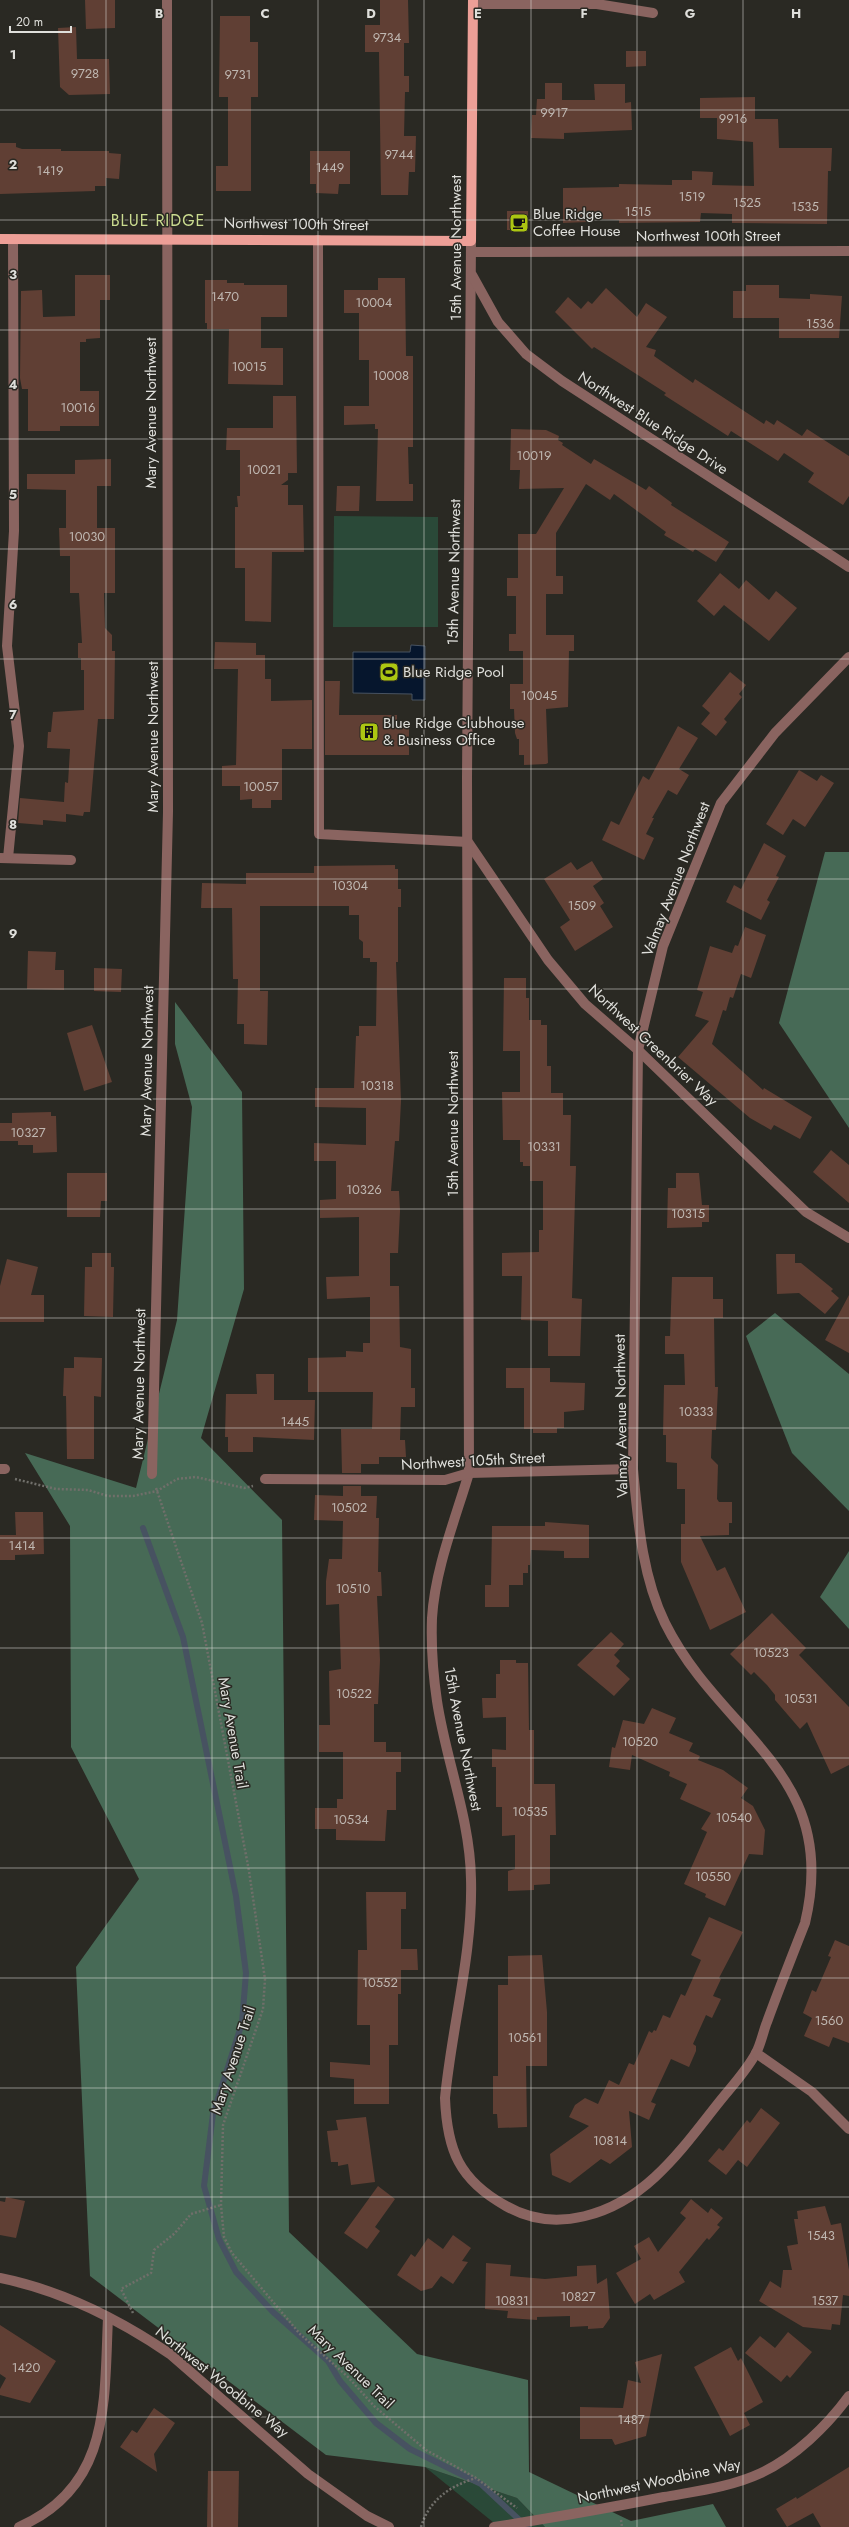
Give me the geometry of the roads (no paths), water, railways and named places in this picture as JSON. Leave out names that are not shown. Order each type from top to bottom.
[{"type":"main road","name":"15th Avenue Northwest","points":[[471,241],[473,2]]},
{"type":"main road","name":"Northwest 100th Street","points":[[0,239],[166,238],[471,241]]},
{"type":"street","name":"Mary Avenue Northwest","points":[[152,1474],[168,812],[166,0]]},
{"type":"street","points":[[473,2],[597,4],[653,13]]},
{"type":"street","points":[[13,239],[14,530],[7,646],[19,746],[4,858],[71,860]]},
{"type":"street","points":[[318,240],[319,834],[468,842]]},
{"type":"street","name":"15th Avenue Northwest","points":[[471,241],[468,842],[470,1473],[442,1564],[432,1617],[433,1662],[437,1702],[466,1829],[471,1881],[469,1934],[447,2072],[446,2122],[458,2162],[469,2180],[482,2192],[512,2210]]},
{"type":"street","name":"Northwest 100th Street","points":[[471,252],[849,251]]},
{"type":"street","name":"Northwest Blue Ridge Drive","points":[[472,273],[498,322],[526,354],[562,382],[849,567]]},
{"type":"street","name":"Valmay Avenue Northwest","points":[[512,2210],[539,2218],[557,2220],[580,2218],[603,2211],[631,2196],[655,2178],[680,2152],[756,2053],[805,1923],[812,1890],[811,1848],[806,1826],[787,1783],[743,1725],[704,1682],[683,1654],[665,1622],[646,1565],[638,1521],[633,1470],[638,1050],[663,946],[721,803],[775,734],[849,657]]},
{"type":"street","name":"Northwest Greenbrier Way","points":[[468,842],[548,960],[585,1004],[638,1050],[806,1212],[849,1238]]},
{"type":"street","name":"Northwest 105th Street","points":[[265,1479],[445,1480],[470,1473],[633,1470]]},
{"type":"street","points":[[756,2053],[812,2092],[849,2129]]},
{"type":"street","name":"Northwest Woodbine Way","points":[[0,2278],[48,2291],[108,2318],[145,2338],[170,2354],[308,2474],[367,2516],[388,2527]]},
{"type":"street","points":[[19,2527],[40,2515],[68,2491],[85,2469],[94,2453],[103,2412],[108,2318]]},
{"type":"street","name":"Northwest Woodbine Way","points":[[494,2527],[582,2513],[737,2483],[762,2473],[787,2457],[810,2438],[849,2396]]},
{"type":"water","name":"Blue Ridge Pool","points":[[411,645],[425,646],[425,700],[412,700],[412,694],[353,693],[353,652],[410,652]]},
{"type":"waterway","points":[[143,1528],[183,1637],[236,1896],[246,1973],[242,2023],[213,2114],[204,2186],[219,2239],[236,2272],[273,2312],[328,2361],[340,2381],[376,2423],[410,2449],[481,2484],[527,2527]]},
{"type":"place","name":"Blue Ridge Coffee House","points":[[519,223]]},
{"type":"place","name":"Blue Ridge Pool","points":[[389,672]]},
{"type":"place","name":"Blue Ridge Clubhouse & Business Office","points":[[369,732]]},
{"type":"district","name":"BLUE RIDGE","points":[[158,220]]}]
